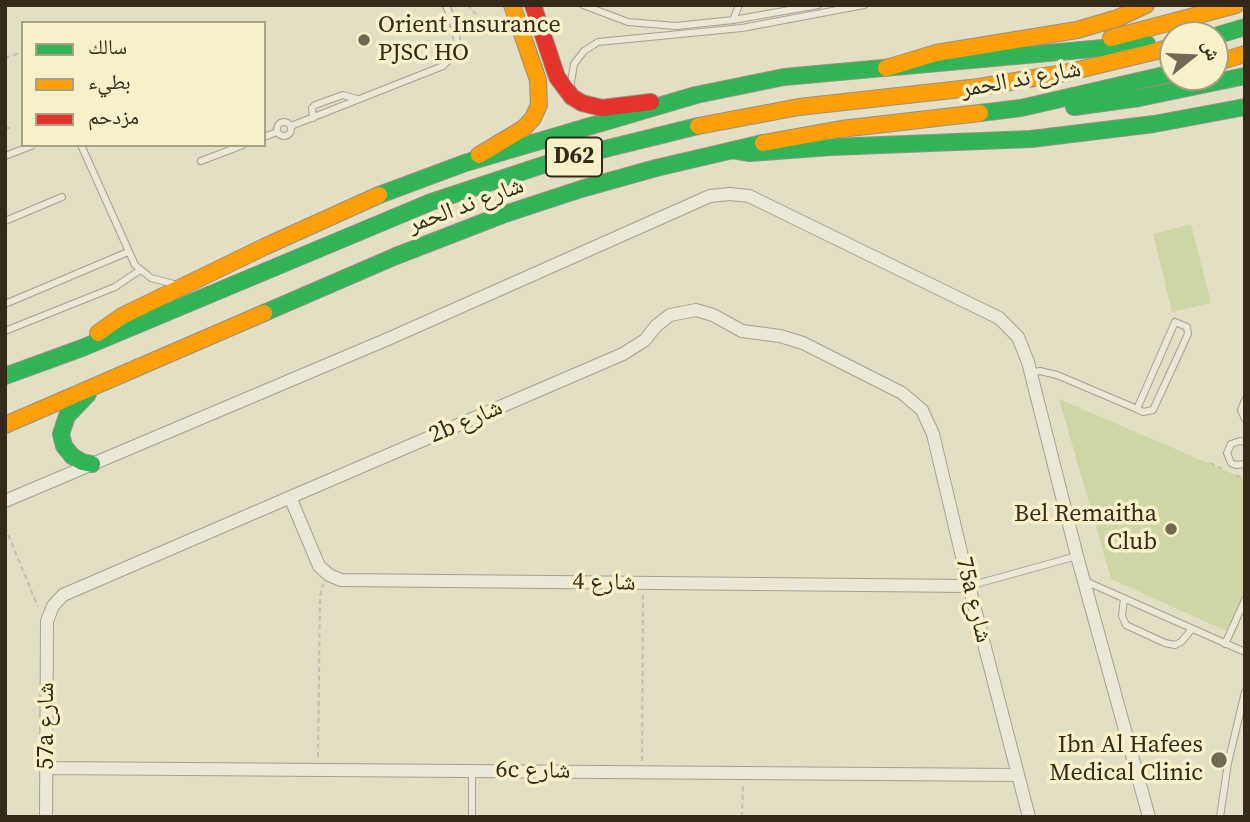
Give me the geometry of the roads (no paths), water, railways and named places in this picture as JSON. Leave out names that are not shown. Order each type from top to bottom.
[{"type":"main road","points":[[465,163],[524,128],[533,118],[539,104],[538,80],[512,5]]},
{"type":"main road","points":[[533,5],[557,76],[572,97],[582,103],[603,108],[696,95],[784,77],[1159,42]]},
{"type":"main road","points":[[886,68],[936,53],[1097,25],[1146,5]]},
{"type":"main road","points":[[1033,56],[1178,22],[1236,5]]},
{"type":"main road","name":"شارع ند الحمر","points":[[5,376],[82,348],[362,230],[472,187],[552,162],[651,136],[748,116],[799,107],[979,88],[1070,72],[1159,50]]},
{"type":"main road","name":"شارع ند الحمر","points":[[5,425],[396,256],[460,231],[606,182],[732,150],[841,129],[1021,107],[1159,76]]},
{"type":"main road","points":[[1021,107],[1051,110],[1112,102],[1245,76]]},
{"type":"main road","points":[[82,348],[111,322],[335,214],[398,187],[465,163],[696,95]]},
{"type":"main road","points":[[732,150],[757,153],[831,147],[1031,139],[1154,124],[1245,107]]},
{"type":"main road","points":[[92,464],[72,456],[64,446],[61,434],[67,416],[95,387]]},
{"type":"street","points":[[5,501],[387,339],[710,196],[749,196],[999,318],[1018,337],[1024,349],[1083,580],[1149,817]]},
{"type":"street","name":"2b شارع","points":[[47,636],[47,621],[53,606],[63,595],[623,354],[645,340],[662,320],[687,310],[705,311],[742,331],[780,336],[803,343],[902,393]]},
{"type":"street","name":"75a شارع","points":[[902,393],[922,410],[930,426],[1029,817]]},
{"type":"street","name":"شارع 4","points":[[290,497],[319,566],[329,575],[341,580],[969,586]]},
{"type":"street","name":"57a شارع","points":[[46,817],[47,636]]},
{"type":"street","name":"6c شارع","points":[[48,768],[1018,775]]},
{"type":"lane","points":[[266,136],[277,132],[287,136],[292,130],[291,126],[438,69],[448,62],[455,51],[457,38],[446,5]]},
{"type":"lane","points":[[583,5],[614,18],[644,25],[676,26],[733,20],[818,5]]},
{"type":"lane","points":[[733,20],[738,5]]},
{"type":"lane","points":[[572,97],[570,80],[574,64],[584,51],[598,43],[743,28],[864,5]]},
{"type":"lane","points":[[1042,35],[1097,15]]},
{"type":"lane","points":[[5,156],[28,147]]},
{"type":"lane","points":[[82,147],[95,184],[128,252],[140,270],[157,281],[186,286]]},
{"type":"lane","points":[[201,161],[238,147]]},
{"type":"lane","points":[[5,220],[62,197]]},
{"type":"lane","points":[[5,304],[128,252]]},
{"type":"lane","points":[[5,331],[115,287],[140,270]]},
{"type":"lane","points":[[1030,373],[1057,375],[1146,413],[1153,410],[1188,334],[1185,326],[1177,322],[1172,324],[1137,409]]},
{"type":"lane","points":[[1245,400],[1241,410],[1245,419]]},
{"type":"lane","points":[[1245,442],[1235,441],[1227,453],[1231,463],[1236,466],[1245,464]]},
{"type":"lane","points":[[969,586],[1077,556]]},
{"type":"lane","points":[[1083,580],[1245,652]]},
{"type":"lane","points":[[1124,598],[1122,616],[1126,625],[1164,643],[1175,645],[1192,629]]},
{"type":"lane","points":[[1225,644],[1245,600]]},
{"type":"lane","points":[[1220,817],[1228,764],[1245,692]]},
{"type":"lane","points":[[472,770],[472,817]]},
{"type":"place","name":"Orient Insurance PJSC HO","points":[[364,40]]},
{"type":"place","name":"Bel Remaitha Club","points":[[1171,529]]},
{"type":"place","name":"Ibn Al Hafees Medical Clinic","points":[[1219,760]]}]
